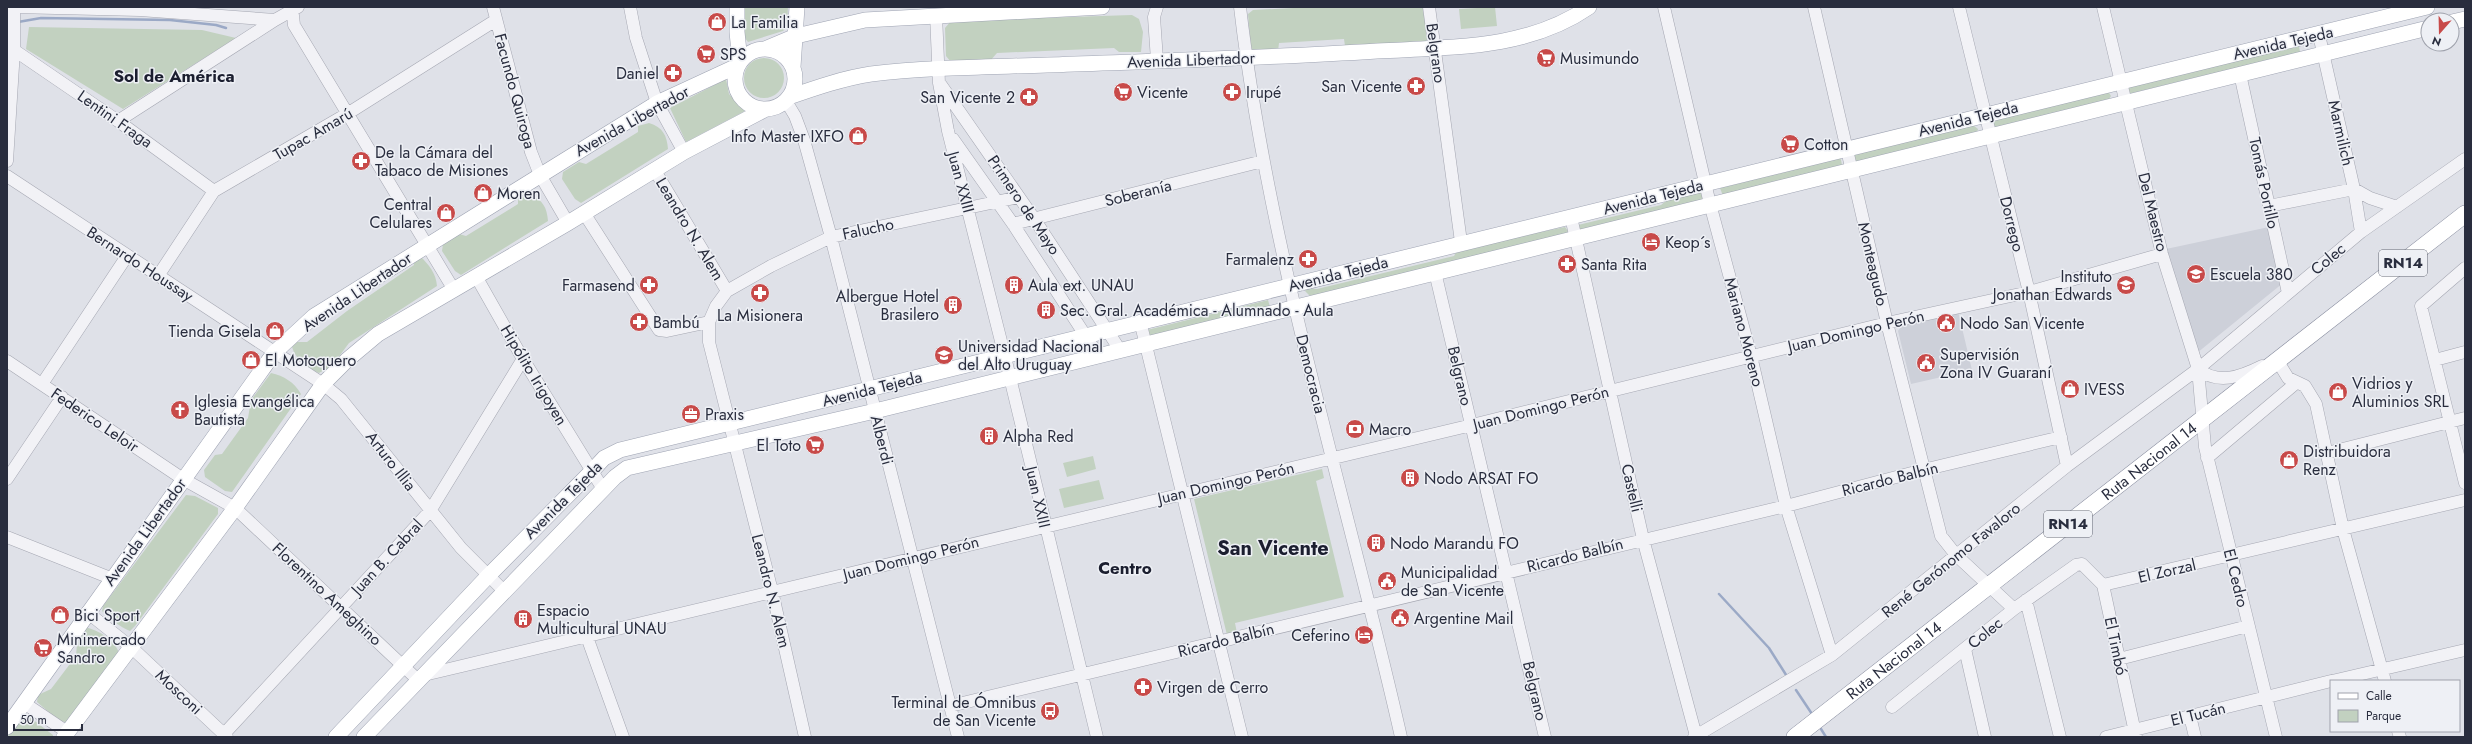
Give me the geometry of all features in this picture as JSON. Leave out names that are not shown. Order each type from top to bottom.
[{"type":"highway","name":"Ruta Nacional 14","points":[[1795,737],[2465,214]]},
{"type":"main road","points":[[738,7],[737,32],[739,64],[736,86],[740,96],[756,108],[766,109],[777,107],[787,99],[795,82],[792,67],[796,36],[796,7]]},
{"type":"main road","points":[[739,64],[751,52],[764,49],[796,36],[865,20],[936,15],[959,10],[1102,7]]},
{"type":"main road","name":"Avenida Libertador","points":[[787,99],[869,74],[939,76],[1157,60],[1246,59],[1489,44],[1533,34],[1576,16],[1589,7]]},
{"type":"main road","name":"Avenida Tejeda","points":[[336,737],[489,575],[604,458],[620,450],[1006,357],[1106,329],[1289,286],[1461,242],[1571,217],[1846,148],[1985,116],[2121,81],[2319,35],[2427,7]]},
{"type":"main road","name":"Avenida Tejeda","points":[[364,737],[503,590],[615,476],[627,468],[735,445],[875,411],[1851,169],[2420,30]]},
{"type":"main road","points":[[764,49],[776,51],[786,57],[792,67]]},
{"type":"main road","name":"Avenida Libertador","points":[[7,727],[87,612],[113,579],[274,353],[314,316],[657,103],[739,64]]},
{"type":"main road","points":[[65,734],[235,508],[323,384],[378,334],[477,278],[684,152],[766,109]]},
{"type":"street","name":"Facundo Quiroga","points":[[493,7],[531,152],[540,175],[568,223]]},
{"type":"street","points":[[630,7],[636,38],[657,103],[684,152]]},
{"type":"street","points":[[1157,7],[1154,17],[1157,60]]},
{"type":"street","name":"Democracia","points":[[1240,7],[1246,59],[1262,161],[1289,286],[1371,605],[1401,737]]},
{"type":"street","name":"Belgrano","points":[[1429,7],[1461,242]]},
{"type":"street","name":"Mariano Moreno","points":[[1664,7],[1705,184],[1751,356],[1786,506],[1832,655]]},
{"type":"street","name":"Monteagudo","points":[[1814,7],[1887,323],[1923,470],[1941,536],[1956,555],[1988,587],[2014,609]]},
{"type":"street","name":"Dorrego","points":[[1959,7],[1989,135],[2029,292],[2067,466]]},
{"type":"street","name":"Del Maestro","points":[[2104,7],[2162,254],[2198,369],[2203,417]]},
{"type":"street","points":[[118,121],[294,8]]},
{"type":"street","points":[[294,8],[294,25],[454,290]]},
{"type":"street","points":[[7,162],[14,50],[13,13],[140,10],[275,20]]},
{"type":"street","name":"Juan XXIII","points":[[936,15],[939,76],[948,131],[1006,357],[1009,377],[1097,737]]},
{"type":"street","name":"Tupac Amarú","points":[[158,276],[214,191],[347,114],[496,20]]},
{"type":"street","name":"Marmilich","points":[[2319,35],[2354,189],[2361,232]]},
{"type":"street","name":"Lentini Fraga","points":[[14,50],[118,121],[214,191]]},
{"type":"street","name":"Tomás Portillo","points":[[2240,74],[2288,293]]},
{"type":"street","name":"Primero de Mayo","points":[[939,76],[1120,350]]},
{"type":"street","name":"Alberdi","points":[[787,99],[804,140],[831,237],[958,737]]},
{"type":"street","name":"Primero de Mayo","points":[[948,131],[1086,334],[1098,355]]},
{"type":"street","name":"Colec","points":[[2198,369],[2361,232],[2465,159]]},
{"type":"street","name":"Soberanía","points":[[1012,224],[1034,220],[1262,161]]},
{"type":"street","name":"Leandro N. Alem","points":[[654,170],[728,291],[716,306],[709,322],[708,342],[731,424],[772,591],[805,737]]},
{"type":"street","name":"Bernardo Houssay","points":[[7,176],[323,384]]},
{"type":"street","points":[[2269,206],[2354,189],[2370,198],[2397,206]]},
{"type":"street","name":"Falucho","points":[[728,291],[771,266],[831,237],[968,207],[998,203],[1019,197]]},
{"type":"street","points":[[584,213],[658,330],[666,331],[709,322]]},
{"type":"street","name":"Castelli","points":[[1571,217],[1643,539],[1695,737]]},
{"type":"street","name":"Juan Domingo Perón","points":[[421,678],[1045,525],[1472,425],[1887,323],[2029,292],[2162,254]]},
{"type":"street","points":[[42,384],[127,256]]},
{"type":"street","points":[[2465,268],[2421,306],[2465,483]]},
{"type":"street","name":"Belgrano","points":[[1435,272],[1507,571],[1545,737]]},
{"type":"street","name":"Hipólito Irigoyen","points":[[477,278],[523,359],[603,489]]},
{"type":"street","points":[[1140,321],[1242,737]]},
{"type":"street","points":[[2435,360],[2465,352]]},
{"type":"street","name":"Juan B. Cabral","points":[[226,735],[341,606],[430,511],[523,359]]},
{"type":"street","points":[[2198,369],[2210,378],[2222,379],[2242,375],[2277,360],[2288,378],[2305,386],[2316,404],[2343,528],[2383,675]]},
{"type":"street","name":"Federico Leloir","points":[[7,361],[183,479],[235,508]]},
{"type":"street","name":"René Gerónomo Favaloro","points":[[1695,737],[1832,655],[2067,466],[2198,369]]},
{"type":"street","points":[[2207,458],[2296,383]]},
{"type":"street","name":"Arturo Illia","points":[[323,384],[341,399],[461,548],[503,590]]},
{"type":"street","points":[[7,479],[62,397]]},
{"type":"street","name":"El Cedro","points":[[2203,417],[2207,458],[2276,737]]},
{"type":"street","points":[[2327,453],[2465,418]]},
{"type":"street","name":"Ricardo Balbín","points":[[950,706],[1082,676],[1507,571],[1786,506],[1923,470],[2061,437]]},
{"type":"street","name":"El Zorzal","points":[[2103,585],[2465,500]]},
{"type":"street","name":"Florentino Ameghino","points":[[235,508],[341,606],[402,666],[421,678]]},
{"type":"street","points":[[7,536],[113,579]]},
{"type":"street","name":"Colec","points":[[1892,707],[2014,609],[2076,566],[2082,564],[2103,585]]},
{"type":"street","name":"El Timbó","points":[[2103,585],[2136,733]]},
{"type":"street","points":[[2026,600],[2060,737]]},
{"type":"street","name":"Mosconi","points":[[87,612],[131,647],[226,735]]},
{"type":"street","points":[[2119,659],[2248,626]]},
{"type":"street","points":[[587,637],[623,737]]},
{"type":"street","points":[[1965,649],[1985,737]]},
{"type":"street","name":"El Tucán","points":[[2340,680],[2383,675],[2465,650]]},
{"type":"street","name":"El Tucán","points":[[2106,737],[2136,733],[2190,716],[2330,681]]},
{"type":"street","points":[[24,702],[65,734]]},
{"type":"street","points":[[2190,716],[2195,737]]},
{"type":"shaded area","points":[[2269,227],[2283,283],[2197,353],[2166,249]]},
{"type":"shaded area","points":[[1958,311],[1972,370],[1911,384],[1898,331],[1902,325]]},
{"type":"green space","points":[[745,7],[788,7],[787,27],[783,31],[748,42],[744,37]]},
{"type":"green space","points":[[1312,7],[1425,7],[1429,37],[1426,41],[1345,46],[1344,39],[1279,43],[1278,51],[1257,53],[1251,49],[1248,14],[1253,10]]},
{"type":"green space","points":[[1495,7],[1497,26],[1461,29],[1459,9]]},
{"type":"green space","points":[[1132,15],[1139,19],[1143,32],[1141,52],[1119,52],[1114,48],[997,53],[990,61],[951,62],[946,56],[945,28],[951,21]]},
{"type":"green space","points":[[29,27],[202,30],[236,38],[123,109],[26,49]]},
{"type":"green space","points":[[2299,46],[2300,52],[2128,94],[2126,87]]},
{"type":"green space","points":[[768,58],[775,61],[781,67],[784,78],[783,86],[775,95],[768,98],[760,98],[753,95],[745,86],[744,74],[747,67],[756,59]]},
{"type":"green space","points":[[726,79],[729,94],[745,111],[686,142],[670,108]]},
{"type":"green space","points":[[2108,91],[2111,96],[2109,99],[1992,128],[1989,126],[1994,120]]},
{"type":"green space","points":[[649,123],[661,130],[667,140],[668,149],[581,203],[575,199],[562,179],[563,172],[579,162],[586,164],[638,132],[638,126]]},
{"type":"green space","points":[[1973,125],[1978,129],[1977,133],[1857,163],[1854,160],[1854,155]]},
{"type":"green space","points":[[1840,155],[1842,165],[1723,196],[1720,188],[1806,167],[1814,162]]},
{"type":"green space","points":[[1702,192],[1703,201],[1581,233],[1578,225],[1661,205],[1667,200]]},
{"type":"green space","points":[[529,195],[541,202],[547,212],[548,221],[461,275],[455,271],[442,251],[443,244],[459,234],[466,236],[518,204],[518,198]]},
{"type":"green space","points":[[1565,227],[1568,231],[1566,235],[1311,297],[1305,291],[1308,288],[1317,289],[1454,256],[1458,249]]},
{"type":"green space","points":[[420,256],[432,270],[437,286],[349,343],[332,366],[319,373],[310,369],[299,360],[292,347],[297,342],[307,342],[347,311],[414,265],[413,260]]},
{"type":"green space","points":[[1268,300],[1270,307],[1150,336],[1147,330]]},
{"type":"green space","points":[[271,373],[288,380],[301,394],[232,492],[225,491],[205,477],[204,470],[215,455],[222,454],[248,418],[251,400]]},
{"type":"green space","points":[[1093,456],[1096,469],[1067,477],[1063,463]]},
{"type":"green space","points":[[1322,469],[1324,478],[1316,481],[1344,597],[1235,623],[1237,633],[1227,635],[1194,499]]},
{"type":"green space","points":[[1099,480],[1104,499],[1064,508],[1059,489]]},
{"type":"green space","points":[[186,495],[195,496],[218,508],[218,514],[130,631],[119,625],[105,614],[102,611],[103,606]]},
{"type":"green space","points":[[85,627],[95,630],[105,636],[114,644],[119,653],[68,723],[58,720],[37,702],[38,695],[51,689],[76,656],[77,644]]},
{"type":"green space","points":[[27,715],[53,735],[53,737],[7,737],[20,717]]},
{"type":"waterway","points":[[18,22],[41,18],[170,20],[216,25],[226,28]]},
{"type":"waterway","points":[[1719,594],[1769,648],[1788,678]]},
{"type":"waterway","points":[[1796,690],[1812,714]]},
{"type":"waterway","points":[[1821,729],[1826,737]]},
{"type":"place","name":"La Familia","points":[[717,22]]},
{"type":"place","name":"SPS","points":[[706,54]]},
{"type":"place","name":"Musimundo","points":[[1546,58]]},
{"type":"place","name":"Daniel","points":[[673,73]]},
{"type":"place","name":"San Vicente","points":[[1416,86]]},
{"type":"place","name":"Vicente","points":[[1123,92]]},
{"type":"place","name":"Irupé","points":[[1232,92]]},
{"type":"place","name":"San Vicente 2","points":[[1029,97]]},
{"type":"place","name":"Info Master IXFO","points":[[858,136]]},
{"type":"place","name":"Cotton","points":[[1790,144]]},
{"type":"place","name":"De la Cámara del Tabaco de Misiones","points":[[361,161]]},
{"type":"place","name":"Moren","points":[[483,193]]},
{"type":"place","name":"Central Celulares","points":[[446,213]]},
{"type":"place","name":"Keop´s","points":[[1651,242]]},
{"type":"place","name":"Farmalenz","points":[[1308,259]]},
{"type":"place","name":"Santa Rita","points":[[1567,264]]},
{"type":"place","name":"Escuela 380","points":[[2196,274]]},
{"type":"place","name":"Farmasend","points":[[649,285]]},
{"type":"place","name":"Aula ext. UNAU","points":[[1014,285]]},
{"type":"place","name":"Instituto Jonathan Edwards","points":[[2126,285]]},
{"type":"place","name":"La Misionera","points":[[760,293]]},
{"type":"place","name":"Albergue Hotel Brasilero","points":[[953,305]]},
{"type":"place","name":"Sec. Gral. Académica - Alumnado - Aula","points":[[1046,310]]},
{"type":"place","name":"Bambú","points":[[639,322]]},
{"type":"place","name":"Nodo San Vicente","points":[[1946,323]]},
{"type":"place","name":"Tienda Gisela","points":[[275,331]]},
{"type":"place","name":"Universidad Nacional del Alto Uruguay","points":[[944,355]]},
{"type":"place","name":"El Motoquero","points":[[251,360]]},
{"type":"place","name":"Supervisión Zona IV Guaraní","points":[[1926,363]]},
{"type":"place","name":"IVESS","points":[[2070,389]]},
{"type":"place","name":"Vidrios y Aluminios SRL","points":[[2338,392]]},
{"type":"place","name":"Iglesia Evangélica Bautista","points":[[180,410]]},
{"type":"place","name":"Praxis","points":[[691,414]]},
{"type":"place","name":"Macro","points":[[1355,429]]},
{"type":"place","name":"Alpha Red","points":[[989,436]]},
{"type":"place","name":"El Toto","points":[[815,445]]},
{"type":"place","name":"Distribuidora Renz","points":[[2289,460]]},
{"type":"place","name":"Nodo ARSAT FO","points":[[1410,478]]},
{"type":"place","name":"Nodo Marandu FO","points":[[1376,543]]},
{"type":"place","name":"Municipalidad de San Vicente","points":[[1387,581]]},
{"type":"place","name":"Bici Sport","points":[[60,615]]},
{"type":"place","name":"Argentine Mail","points":[[1400,618]]},
{"type":"place","name":"Espacio Multicultural UNAU","points":[[523,619]]},
{"type":"place","name":"Ceferino","points":[[1364,635]]},
{"type":"place","name":"Minimercado Sandro","points":[[43,648]]},
{"type":"place","name":"Virgen de Cerro","points":[[1143,687]]},
{"type":"place","name":"Terminal de Ómnibus de San Vicente","points":[[1050,711]]},
{"type":"district","name":"Sol de América","points":[[174,76]]},
{"type":"district","name":"San Vicente","points":[[1273,548]]},
{"type":"district","name":"Centro","points":[[1125,568]]}]
